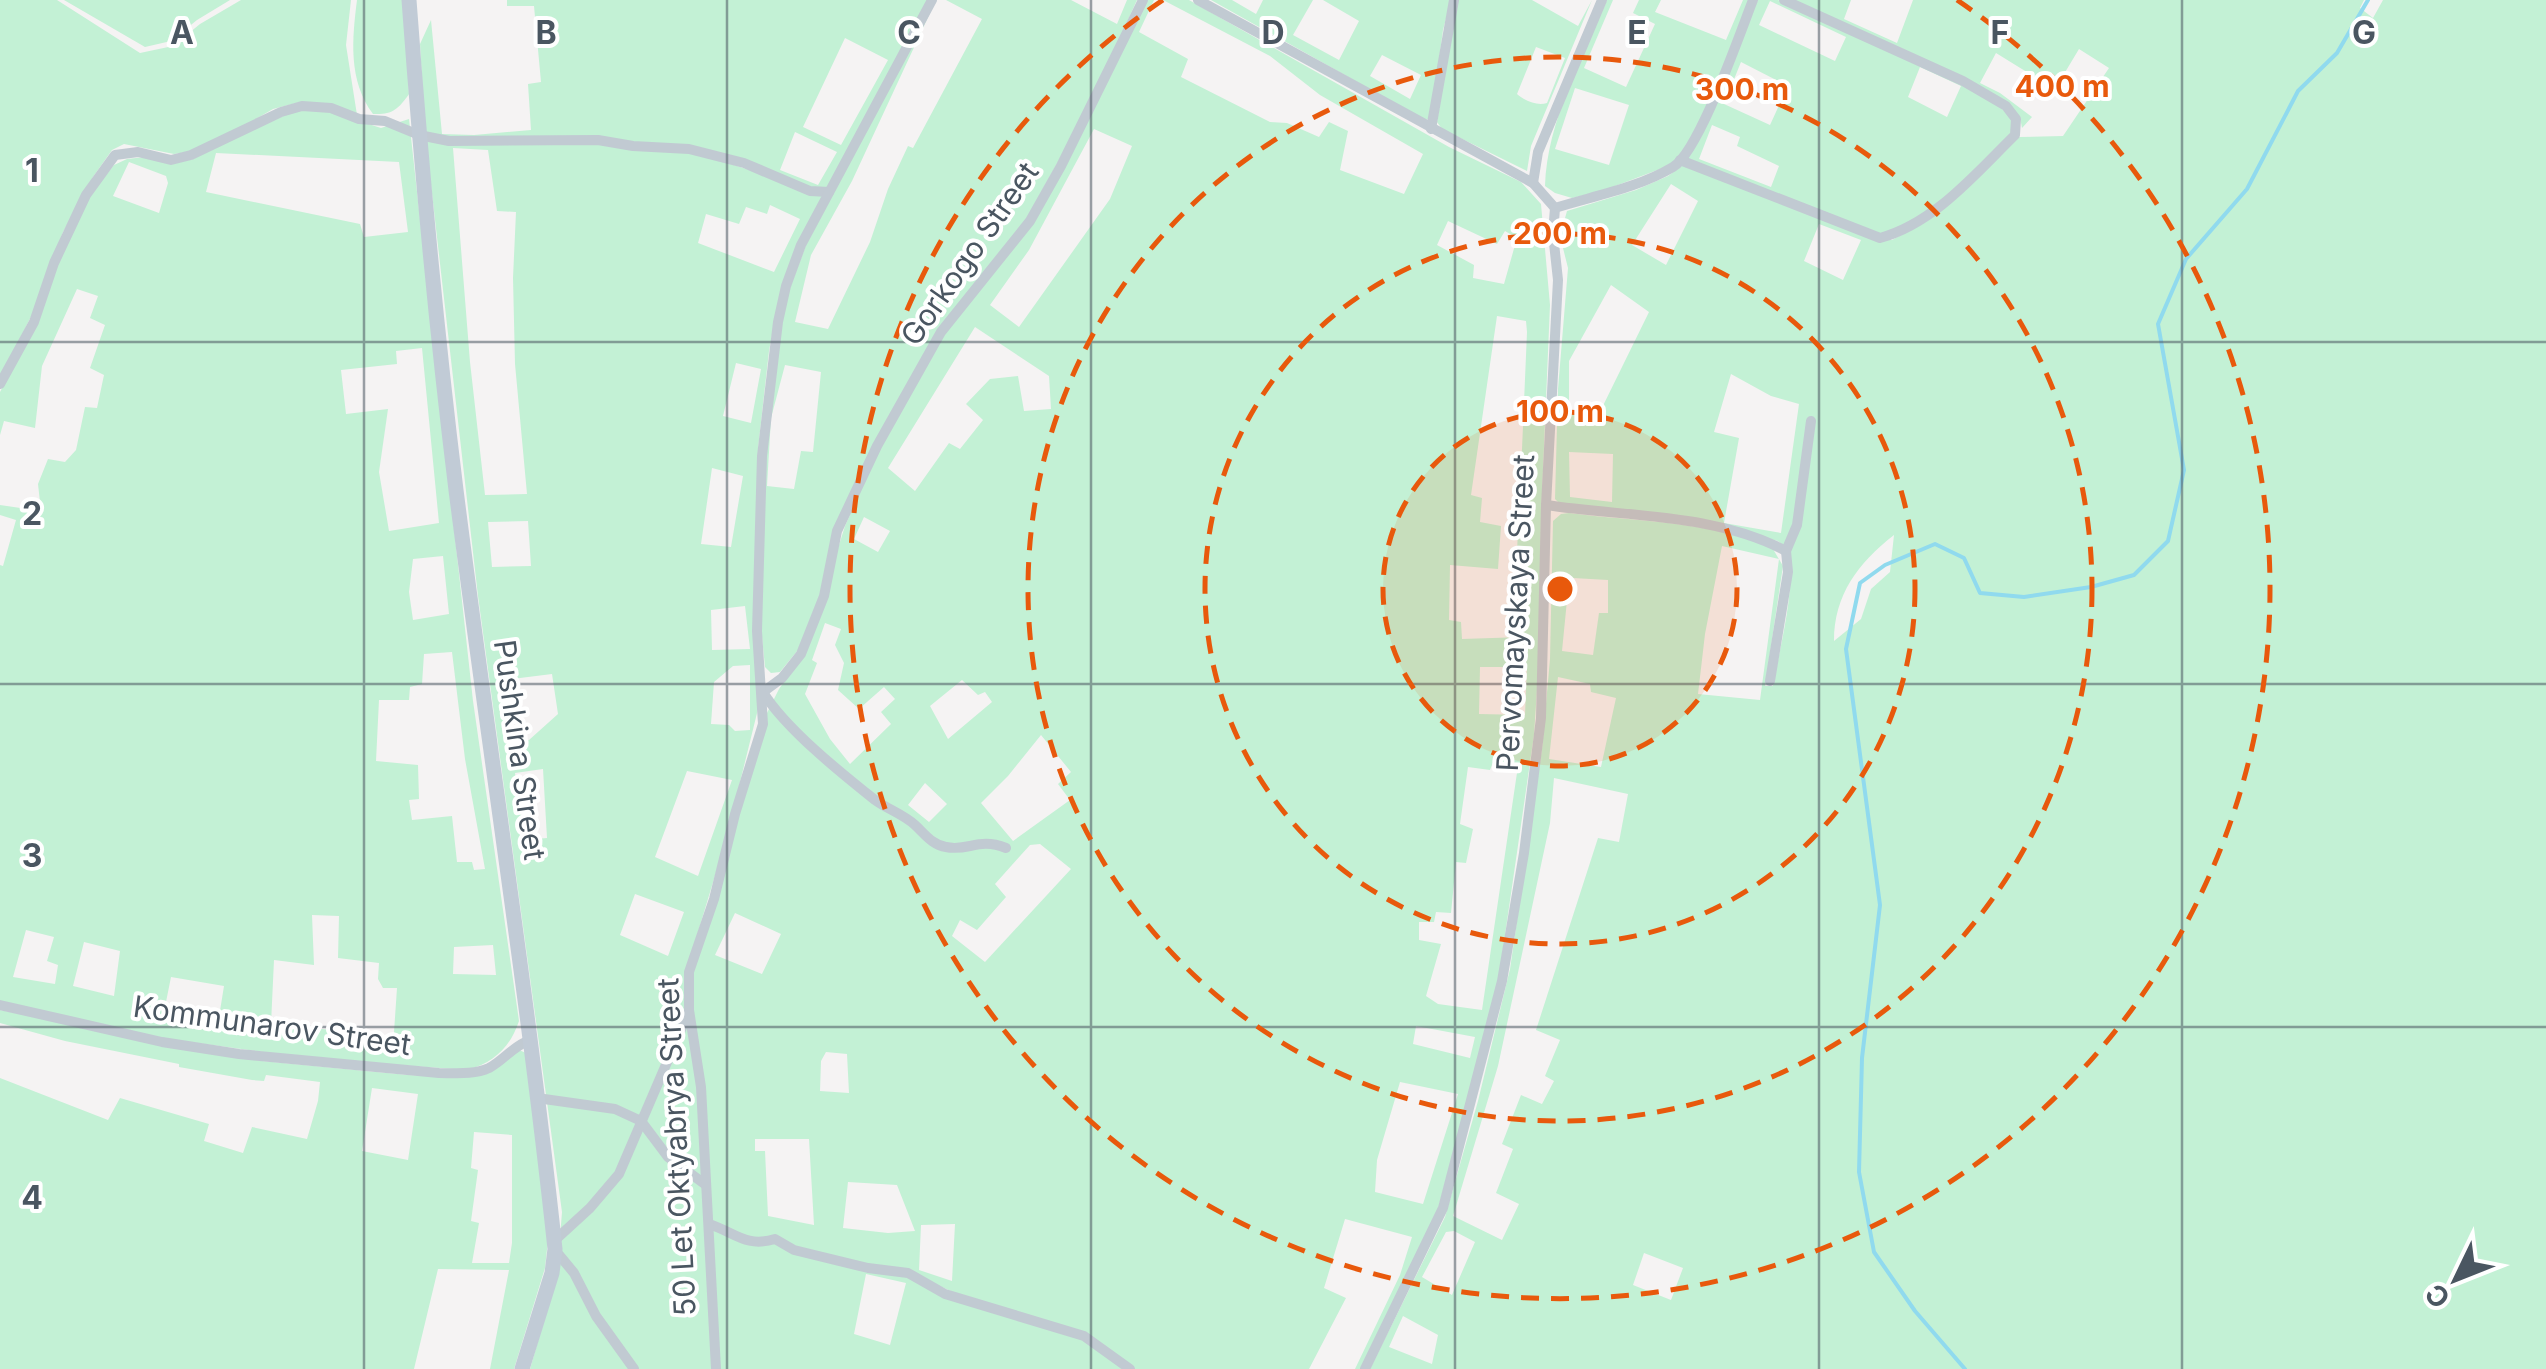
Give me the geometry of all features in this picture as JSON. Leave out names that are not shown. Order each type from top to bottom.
[{"type":"street","name":"Pushkina Street","points":[[409,0],[456,487],[554,1245],[552,1273],[522,1369]]},
{"type":"street","name":"50 Let Oktyabrya Street","points":[[716,1369],[700,1087],[689,1010],[689,972],[714,899],[734,814],[763,724],[757,631],[768,386],[786,286],[801,245],[932,0]]},
{"type":"street","name":"Gorkogo Street","points":[[763,692],[782,678],[801,654],[824,596],[837,531],[877,446],[941,332],[1030,222],[1062,166],[1143,0]]},
{"type":"street","points":[[1198,0],[1533,184],[1555,208],[1676,166],[1707,116],[1753,0]]},
{"type":"street","points":[[1431,129],[1454,0]]},
{"type":"street","points":[[1533,184],[1538,152],[1602,0]]},
{"type":"street","points":[[1680,160],[1880,238],[1912,226],[1941,205],[2016,136],[2016,119],[2006,106],[1962,81],[1784,0]]},
{"type":"street","points":[[0,384],[34,322],[54,263],[86,195],[115,155],[138,152],[171,160],[191,155],[302,106],[330,108],[359,119],[385,121],[449,142],[598,140],[689,149],[744,163],[810,191],[829,192]]},
{"type":"street","name":"Pervomayskaya Street","points":[[1366,1369],[1444,1208],[1502,981],[1524,853],[1541,718],[1546,505],[1558,280],[1553,234],[1555,208]]},
{"type":"street","points":[[1770,681],[1788,572],[1786,551],[1796,525],[1810,420]]},
{"type":"street","points":[[1546,505],[1714,527],[1758,538],[1786,551]]},
{"type":"street","points":[[763,692],[782,716],[863,789],[914,823],[932,841],[947,848],[988,841],[1006,848]]},
{"type":"street","name":"Kommunarov Street","points":[[0,1004],[162,1042],[238,1054],[438,1073],[469,1073],[489,1068],[517,1044],[530,1040]]},
{"type":"street","points":[[634,1369],[596,1316],[554,1245],[619,1174],[689,1010]]},
{"type":"street","points":[[537,1098],[615,1109],[641,1121],[668,1157],[706,1185]]},
{"type":"street","points":[[708,1224],[744,1242],[761,1244],[775,1239],[794,1250],[868,1268],[908,1273],[945,1294],[1084,1336],[1130,1369]]},
{"type":"green space","points":[[0,0],[57,0],[140,53],[173,46],[200,24],[241,0],[351,0],[346,45],[357,115],[300,102],[273,109],[225,137],[187,152],[174,154],[124,144],[112,150],[63,232],[35,309],[0,377]]},
{"type":"green space","points":[[64,0],[230,0],[171,41],[145,47]]},
{"type":"green space","points":[[357,0],[404,0],[409,94],[398,108],[389,112],[373,114],[359,88],[353,45]]},
{"type":"green space","points":[[507,0],[928,0],[827,189],[811,188],[688,146],[448,139],[425,133],[420,44],[431,20],[442,134],[531,130],[528,84],[541,82],[534,6],[507,6]],"holes":[[[845,38],[888,60],[841,145],[803,127]],[[795,132],[837,152],[818,185],[780,170]]]},
{"type":"green space","points":[[936,0],[852,181],[811,255],[795,322],[828,329],[870,242],[908,146],[913,148],[982,19],[946,0],[1071,0],[1117,24],[1127,0],[1137,0],[1084,115],[1024,223],[939,332],[836,528],[821,592],[798,650],[780,672],[771,673],[765,667],[761,627],[764,480],[772,376],[788,293],[806,245]],"holes":[[[785,365],[821,372],[813,452],[801,451],[794,489],[767,486],[771,418]]]},
{"type":"green space","points":[[1147,0],[1154,0],[1139,32],[1188,59],[1181,77],[1270,122],[1287,123],[1319,137],[1329,122],[1348,131],[1340,170],[1404,194],[1423,154],[1320,95],[1270,56],[1163,0],[1189,0],[1449,147],[1521,182],[1541,204],[1550,305],[1534,735],[1497,990],[1438,1209],[1428,1232],[1361,1369],[1355,1369],[1400,1275],[1412,1237],[1345,1219],[1324,1288],[1346,1298],[1309,1369],[1132,1369],[1084,1334],[971,1300],[908,1272],[770,1243],[907,1275],[942,1295],[1083,1338],[1127,1369],[530,1369],[557,1275],[562,1212],[478,596],[426,141],[599,142],[691,151],[823,194],[779,298],[769,351],[758,449],[754,590],[760,701],[726,839],[686,972],[686,1000],[694,1003],[693,971],[767,713],[805,652],[845,526],[881,445],[944,334],[1032,222]],"holes":[[[1094,129],[1132,146],[1110,199],[1019,327],[990,305],[1029,250]],[[453,148],[488,150],[497,211],[516,212],[515,364],[527,494],[485,495]],[[770,205],[800,219],[774,272],[698,243],[706,214],[739,224],[746,207],[767,214]],[[1448,221],[1497,244],[1505,231],[1517,238],[1504,284],[1473,278],[1474,265],[1437,245]],[[1497,316],[1526,321],[1527,332],[1517,504],[1523,637],[1462,639],[1461,622],[1449,620],[1450,565],[1498,569],[1501,526],[1480,522],[1482,498],[1471,495]],[[975,327],[1049,376],[1051,409],[1024,411],[1018,376],[990,379],[966,404],[983,420],[960,449],[949,443],[915,491],[888,468]],[[736,363],[761,369],[751,423],[723,416]],[[712,468],[743,476],[731,547],[701,544]],[[864,517],[890,531],[878,552],[854,539]],[[528,521],[531,566],[492,567],[488,522]],[[745,606],[750,649],[712,650],[711,610]],[[825,623],[841,629],[835,645],[844,663],[838,690],[859,709],[884,687],[895,699],[881,712],[891,724],[850,764],[830,739],[805,694],[817,663],[812,660]],[[750,665],[750,730],[735,731],[729,725],[711,724],[714,682],[733,666]],[[1480,667],[1527,667],[1525,715],[1479,714]],[[552,674],[558,714],[529,740],[508,746],[505,680]],[[962,680],[978,695],[985,692],[992,702],[948,739],[930,706]],[[1041,735],[1071,772],[1058,784],[1070,800],[1013,841],[981,803]],[[1494,760],[1518,766],[1482,1010],[1438,1004],[1426,996],[1441,944],[1419,940],[1419,922],[1434,922],[1436,912],[1451,913],[1456,862],[1466,863],[1473,829],[1460,824],[1468,767],[1490,770]],[[543,769],[547,838],[525,840],[515,773]],[[687,771],[732,780],[698,876],[655,857]],[[925,783],[947,804],[929,822],[908,805]],[[1040,844],[1071,869],[985,962],[952,936],[960,920],[977,930],[1006,897],[995,884],[1030,845]],[[635,894],[684,912],[668,956],[620,935]],[[735,913],[781,934],[762,974],[715,955]],[[1416,1026],[1475,1037],[1470,1058],[1413,1044]],[[826,1052],[847,1054],[849,1093],[820,1091],[821,1061]],[[1400,1082],[1458,1094],[1423,1204],[1375,1192],[1377,1160]],[[755,1139],[809,1139],[814,1225],[768,1216],[765,1151],[755,1151]],[[848,1182],[897,1185],[915,1231],[888,1233],[843,1228]],[[955,1224],[952,1281],[919,1270],[921,1225]],[[866,1274],[906,1283],[890,1345],[854,1334]]]},
{"type":"green space","points":[[1211,0],[1232,0],[1256,14],[1263,0],[1313,0],[1293,35],[1339,60],[1359,21],[1323,0],[1451,0],[1431,120]],"holes":[[[1382,55],[1421,75],[1410,99],[1370,76]]]},
{"type":"green space","points":[[1457,0],[1532,0],[1578,26],[1592,0],[1531,146],[1527,171],[1442,129],[1437,122]],"holes":[[[1536,47],[1565,58],[1547,103],[1531,102],[1517,94]]]},
{"type":"green space","points":[[1607,0],[1613,0],[1584,68],[1626,87],[1655,24],[1633,13],[1639,0],[1661,0],[1655,12],[1726,40],[1743,0],[1751,0],[1695,133],[1680,156],[1668,166],[1572,198],[1545,186],[1547,162],[1559,114]],"holes":[[[1575,88],[1629,105],[1609,165],[1555,149]]]},
{"type":"green space","points":[[1758,0],[1778,0],[1987,97],[2012,117],[2013,133],[1952,193],[1918,218],[1880,235],[1684,159]],"holes":[[[1770,1],[1846,37],[1835,61],[1759,25]],[[1741,62],[1788,86],[1770,125],[1724,104]],[[1920,67],[1961,86],[1947,117],[1908,97]],[[1712,125],[1740,137],[1737,146],[1779,166],[1771,187],[1699,159]]]},
{"type":"green space","points":[[1791,0],[1851,0],[1844,19],[1897,43],[1913,0],[2364,0],[2360,8],[2373,18],[2383,0],[2546,0],[2546,1369],[1370,1369],[1445,1217],[1510,969],[1542,749],[1550,659],[1553,521],[1569,513],[1672,524],[1724,532],[1773,549],[1779,559],[1783,566],[1765,686],[1773,686],[1786,619],[1790,551],[1778,541],[1698,521],[1559,503],[1555,499],[1558,389],[1568,268],[1560,236],[1567,211],[1636,190],[1683,165],[1880,240],[1892,240],[1909,231],[2019,137],[2063,136],[2109,68],[2079,49],[2051,87],[1996,53],[1980,83],[2032,117],[2022,128],[2020,117],[2009,105]],"holes":[[[1671,184],[1698,201],[1666,265],[1632,245]],[[1819,224],[1861,240],[1843,280],[1804,261]],[[1611,285],[1649,312],[1595,422],[1569,409],[1569,361]],[[1731,374],[1771,396],[1799,404],[1781,533],[1724,523],[1739,438],[1714,432]],[[1569,452],[1613,454],[1612,502],[1570,497]],[[1894,535],[1890,572],[1871,589],[1861,619],[1834,641],[1843,595],[1869,557]],[[1722,546],[1779,559],[1760,700],[1698,694]],[[1569,580],[1608,580],[1608,613],[1599,613],[1593,655],[1562,651]],[[1558,677],[1590,684],[1591,692],[1616,698],[1601,767],[1549,759]],[[1554,778],[1628,794],[1619,842],[1598,838],[1536,1030],[1560,1040],[1545,1076],[1554,1081],[1542,1104],[1521,1095],[1502,1144],[1513,1149],[1496,1193],[1519,1204],[1502,1240],[1453,1216],[1498,1066],[1550,823]],[[1454,1231],[1475,1242],[1452,1295],[1422,1277],[1446,1232]],[[1644,1253],[1683,1268],[1671,1300],[1633,1285]],[[1403,1316],[1438,1335],[1432,1364],[1389,1347]]]},
{"type":"green space","points":[[302,109],[331,112],[381,128],[409,119],[473,701],[519,1021],[500,1053],[468,1070],[315,1059],[161,1038],[0,1001],[0,565],[3,566],[16,520],[0,515],[0,505],[41,511],[38,484],[48,459],[65,462],[76,450],[85,407],[97,408],[104,375],[90,368],[105,325],[90,318],[98,296],[77,289],[42,366],[35,428],[4,421],[0,435],[0,392],[40,315],[58,262],[89,196],[114,165],[145,157],[191,160]],"holes":[[[216,153],[399,162],[408,232],[364,237],[360,224],[206,192]],[[129,162],[166,176],[168,183],[159,213],[113,196]],[[422,348],[439,523],[389,531],[379,472],[388,409],[346,414],[341,370],[397,364],[396,351]],[[443,556],[449,614],[413,620],[409,592],[413,559]],[[452,652],[465,759],[485,869],[474,870],[472,862],[457,862],[452,816],[412,820],[409,800],[419,799],[418,765],[376,761],[379,700],[409,700],[410,687],[422,684],[424,654]],[[312,915],[339,916],[338,958],[379,963],[378,979],[383,988],[397,988],[393,1047],[341,1040],[342,1031],[271,1024],[274,960],[314,965]],[[26,930],[54,937],[47,961],[58,965],[55,984],[13,977]],[[84,942],[120,951],[114,996],[73,986]],[[493,945],[496,975],[453,974],[454,947]],[[171,977],[224,986],[219,1017],[165,1007]]]},
{"type":"green space","points":[[0,1010],[262,1061],[408,1075],[463,1077],[519,1050],[526,1053],[548,1240],[545,1268],[514,1369],[490,1369],[509,1270],[438,1269],[414,1369],[0,1369],[0,1078],[108,1120],[120,1098],[209,1124],[204,1141],[243,1153],[252,1127],[307,1139],[320,1082],[266,1075],[264,1081],[252,1080],[179,1067],[0,1023]],"holes":[[[372,1088],[418,1094],[408,1160],[362,1151]],[[474,1132],[512,1135],[509,1263],[472,1263],[479,1223],[471,1221],[478,1170],[471,1168]]]},
{"type":"waterway","points":[[1965,1369],[1915,1311],[1874,1252],[1859,1172],[1862,1058],[1880,905],[1846,649],[1860,583],[1885,565],[1935,544],[1964,558],[1980,593],[2024,597],[2091,587],[2134,575],[2168,541],[2184,470],[2158,324],[2186,259],[2247,189],[2298,91],[2337,53],[2368,0]]}]
